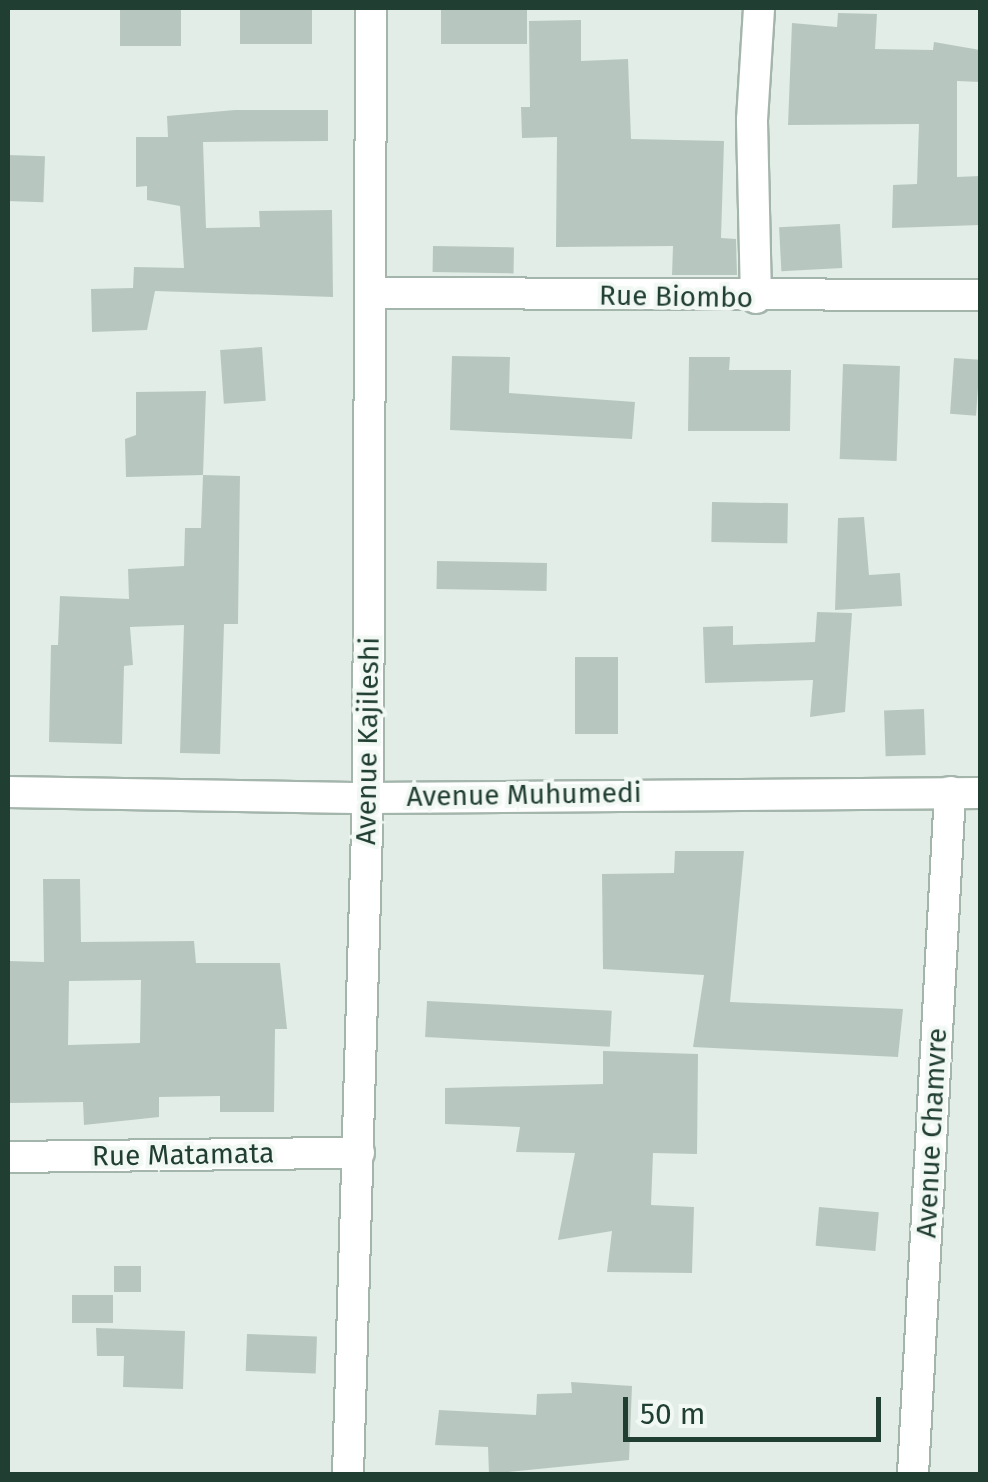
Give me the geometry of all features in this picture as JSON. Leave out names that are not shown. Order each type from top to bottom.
[{"type":"street","name":"Avenue Kajileshi","points":[[348,1474],[368,798],[371,8]]},
{"type":"street","points":[[756,298],[752,120],[759,8]]},
{"type":"street","name":"Rue Biombo","points":[[370,293],[756,298],[980,295]]},
{"type":"street","name":"Avenue Muhumedi","points":[[8,792],[368,798],[965,792]]},
{"type":"street","name":"Avenue Chamvre","points":[[913,1474],[965,792]]},
{"type":"street","name":"Rue Matamata","points":[[8,1157],[359,1153]]},
{"type":"building","points":[[120,8],[181,8],[181,46],[120,46]]},
{"type":"building","points":[[240,8],[312,8],[312,44],[240,44]]},
{"type":"building","points":[[441,9],[527,9],[527,44],[441,44]]},
{"type":"building","points":[[838,13],[877,14],[875,49],[933,50],[934,42],[980,50],[980,82],[957,81],[957,177],[980,176],[980,225],[892,228],[893,185],[917,184],[919,124],[788,125],[792,23],[837,27]]},
{"type":"building","points":[[581,20],[581,61],[628,59],[631,139],[724,141],[721,238],[736,239],[737,275],[672,275],[673,246],[556,247],[557,137],[522,138],[521,107],[530,107],[529,21]]},
{"type":"building","points":[[235,110],[328,110],[328,141],[203,142],[206,228],[260,227],[259,211],[332,210],[333,297],[155,291],[147,330],[92,332],[91,289],[133,288],[134,267],[184,268],[180,206],[147,200],[147,186],[136,187],[136,137],[168,137],[167,116]]},
{"type":"building","points":[[8,155],[45,156],[43,202],[8,201]]},
{"type":"building","points":[[840,224],[842,268],[781,271],[779,227]]},
{"type":"building","points":[[433,246],[514,247],[514,273],[433,272]]},
{"type":"building","points":[[262,347],[266,401],[224,404],[220,350]]},
{"type":"building","points":[[452,356],[510,357],[509,393],[635,402],[632,439],[450,430]]},
{"type":"building","points":[[689,357],[730,357],[729,370],[791,370],[790,431],[688,431]]},
{"type":"building","points":[[954,358],[980,360],[976,416],[950,414]]},
{"type":"building","points":[[843,364],[900,366],[897,461],[840,459]]},
{"type":"building","points":[[206,391],[203,475],[126,477],[125,439],[136,435],[136,392]]},
{"type":"building","points":[[203,475],[240,476],[238,624],[224,624],[220,754],[180,753],[184,625],[130,627],[133,665],[124,666],[122,744],[49,742],[51,645],[58,645],[60,596],[129,599],[128,569],[184,566],[185,528],[201,528]]},
{"type":"building","points":[[712,502],[788,503],[787,543],[711,542]]},
{"type":"building","points":[[864,517],[869,575],[900,573],[902,606],[835,610],[838,518]]},
{"type":"building","points":[[437,561],[547,563],[546,591],[437,589]]},
{"type":"building","points":[[817,612],[852,613],[845,712],[810,717],[813,680],[705,683],[703,627],[733,626],[733,645],[815,642]]},
{"type":"building","points":[[575,657],[618,657],[618,734],[575,734]]},
{"type":"building","points":[[924,709],[926,755],[886,756],[884,710]]},
{"type":"building","points":[[675,851],[744,851],[730,1002],[903,1009],[898,1057],[693,1047],[704,975],[603,969],[602,874],[674,873]]},
{"type":"building","points":[[43,879],[80,879],[81,942],[194,941],[196,963],[280,963],[287,1029],[275,1029],[274,1112],[220,1112],[220,1096],[159,1097],[159,1117],[84,1125],[83,1102],[8,1103],[8,961],[44,962]],"holes":[[[141,980],[140,1043],[68,1045],[69,981]]]},
{"type":"building","points":[[427,1001],[612,1011],[610,1047],[425,1037]]},
{"type":"building","points":[[603,1051],[698,1054],[697,1154],[653,1153],[651,1205],[694,1207],[692,1273],[607,1272],[612,1231],[558,1240],[575,1153],[516,1152],[520,1127],[445,1124],[445,1088],[603,1084]]},
{"type":"building","points":[[819,1207],[879,1212],[875,1251],[816,1246]]},
{"type":"building","points":[[114,1266],[141,1266],[141,1292],[114,1292]]},
{"type":"building","points":[[72,1295],[113,1295],[113,1323],[72,1323]]},
{"type":"building","points":[[96,1328],[185,1331],[183,1389],[123,1387],[124,1356],[97,1356]]},
{"type":"building","points":[[247,1334],[317,1336],[316,1373],[246,1371]]},
{"type":"building","points":[[571,1382],[632,1386],[629,1460],[489,1474],[488,1447],[435,1445],[439,1410],[536,1415],[537,1394],[572,1393]]}]
